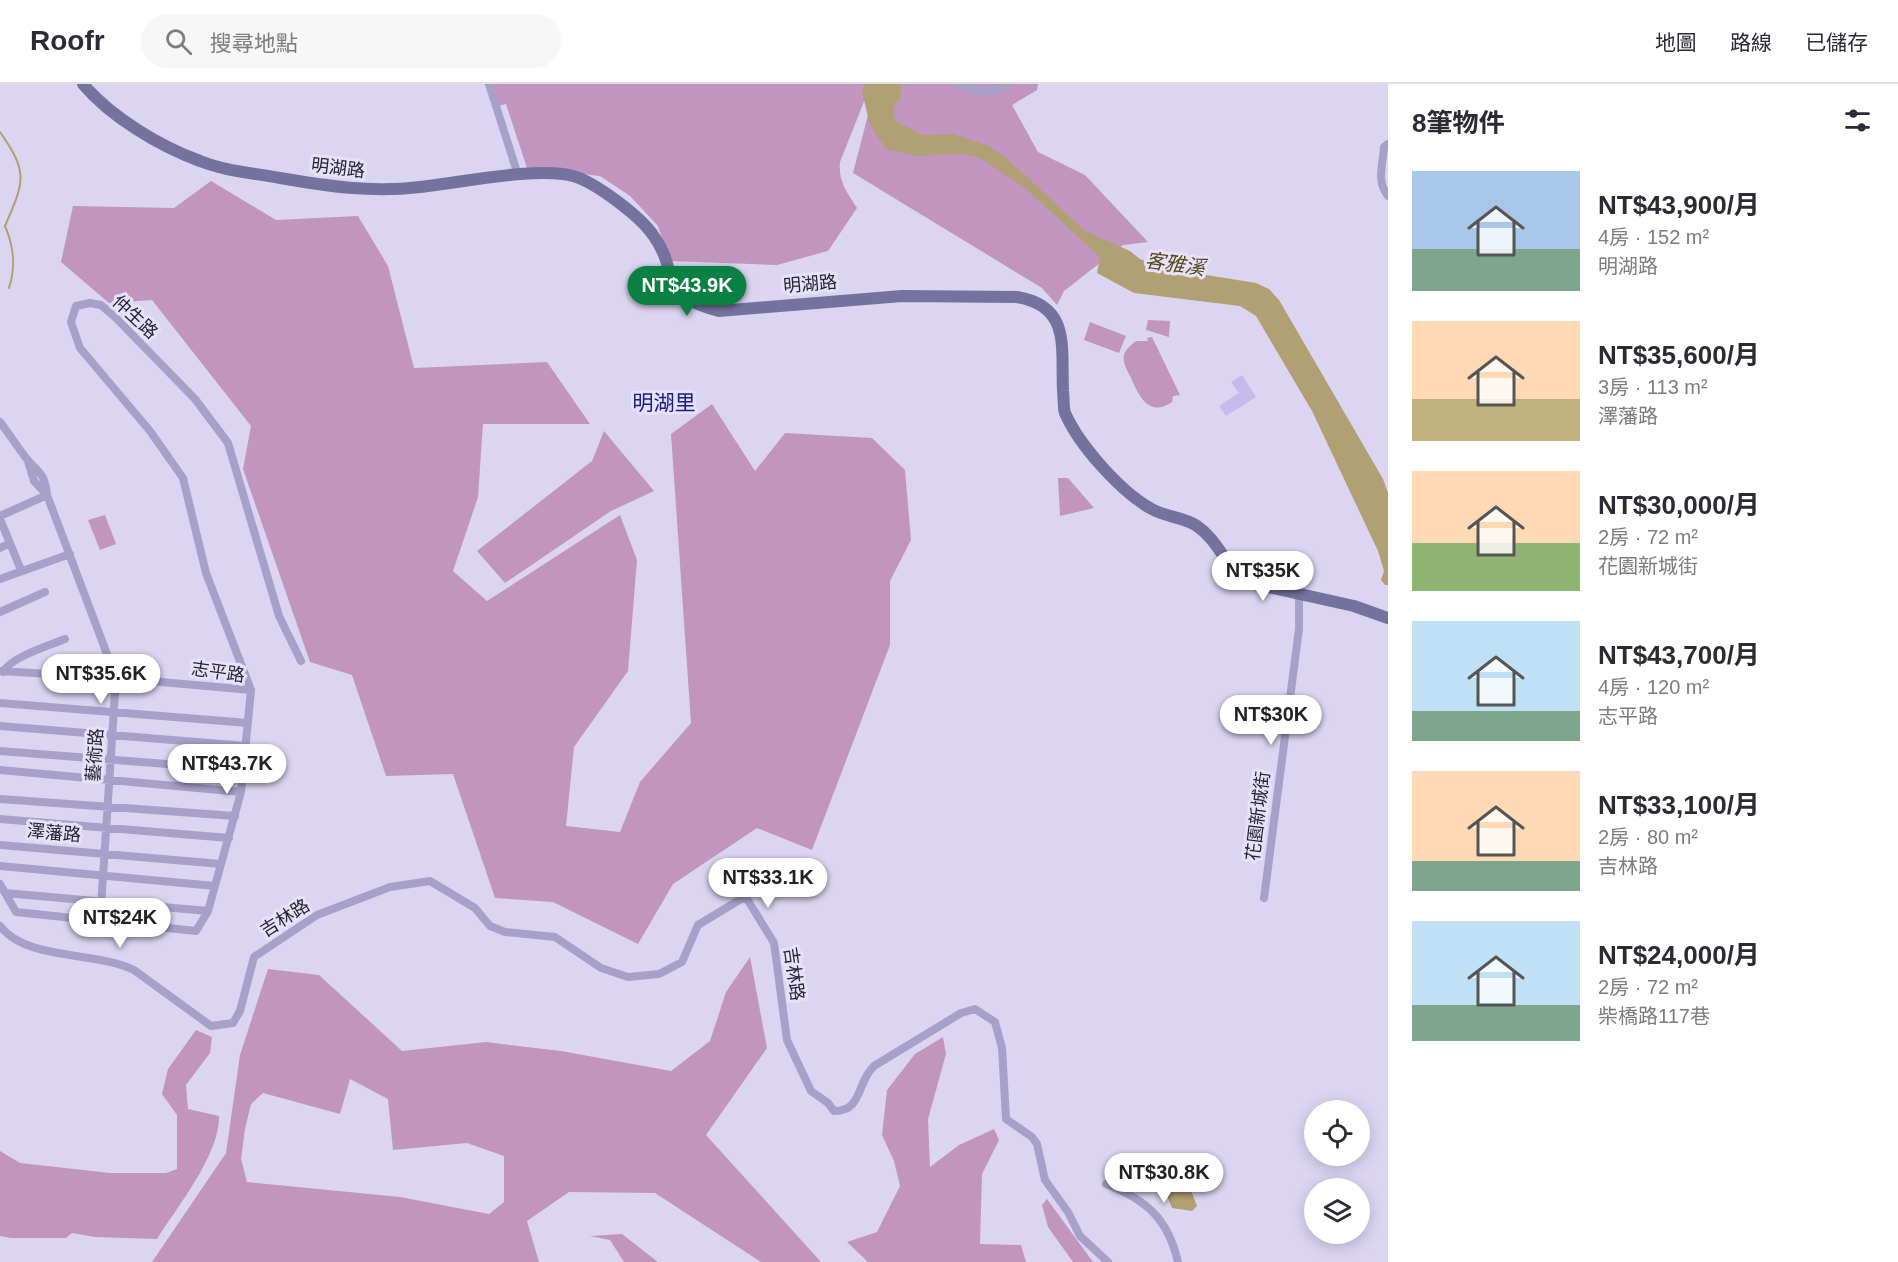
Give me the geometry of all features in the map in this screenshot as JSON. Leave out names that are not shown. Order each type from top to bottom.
[{"type":"street","name":"明湖路","points":[[83,84],[118,117],[177,151],[224,169],[366,191],[537,172],[573,176],[594,185],[653,235],[669,278],[680,294],[695,304],[719,310],[903,296],[1017,297],[1033,300],[1052,313],[1061,331],[1064,411],[1079,437],[1120,485],[1150,508],[1197,526],[1240,577],[1250,583],[1354,606],[1388,618]]},
{"type":"street","points":[[489,84],[518,175]]},
{"type":"street","points":[[955,84],[975,92],[999,90],[1008,84]]},
{"type":"street","points":[[1388,144],[1384,147],[1381,180],[1382,189],[1388,196]]},
{"type":"street","name":"仲生路","points":[[251,690],[206,573],[183,478],[150,431],[80,348],[71,322],[76,306],[90,303],[101,305],[116,318],[195,399],[228,443],[279,616],[302,661]]},
{"type":"street","name":"藝術路","points":[[0,422],[28,461],[34,481],[47,495],[116,678],[100,922]]},
{"type":"street","points":[[21,570],[0,518],[47,495]]},
{"type":"street","points":[[0,548],[10,543]]},
{"type":"street","points":[[0,579],[70,554]]},
{"type":"street","points":[[0,612],[45,592]]},
{"type":"street","name":"花園新城街","points":[[1264,898],[1299,629],[1299,595]]},
{"type":"street","points":[[2,671],[22,657],[65,639]]},
{"type":"street","points":[[2,671],[116,678]]},
{"type":"street","name":"志平路","points":[[100,922],[196,931],[208,911],[241,792],[251,690],[116,678]]},
{"type":"street","points":[[0,703],[248,723]]},
{"type":"street","points":[[0,726],[246,746]]},
{"type":"street","points":[[0,751],[244,770]]},
{"type":"street","points":[[0,770],[241,792]]},
{"type":"street","name":"澤藩路","points":[[0,799],[108,807]]},
{"type":"street","points":[[108,807],[235,816]]},
{"type":"street","points":[[0,819],[229,838]]},
{"type":"street","name":"澤藩路","points":[[0,845],[105,854]]},
{"type":"street","points":[[105,854],[221,864]]},
{"type":"street","points":[[0,866],[215,886]]},
{"type":"street","name":"吉林路","points":[[0,926],[7,935],[56,953],[120,963],[211,1026],[216,1026],[232,1023],[240,1011],[254,957],[317,915],[390,887],[430,881],[474,908],[490,926],[505,932],[555,937],[601,968],[628,978],[659,974],[682,962],[698,925],[741,899],[747,899],[774,943],[787,1040],[811,1091],[828,1103],[834,1111],[844,1111],[853,1106],[867,1073],[874,1066],[961,1013],[975,1009],[996,1022],[1002,1048],[1006,1119],[1032,1137],[1037,1144],[1045,1180],[1068,1212],[1080,1236],[1108,1262]]},
{"type":"street","points":[[0,884],[16,912],[100,922]]},
{"type":"street","points":[[5,893],[208,911]]},
{"type":"street","points":[[1106,1184],[1129,1193],[1163,1221],[1172,1236],[1178,1262]]},
{"type":"shaded area","points":[[489,84],[871,84],[840,162],[842,181],[857,208],[828,251],[777,265],[669,261],[658,226],[630,196],[600,176],[527,168],[506,104],[497,106]]},
{"type":"shaded area","name":"客雅溪","points":[[865,84],[902,84],[900,99],[893,107],[895,121],[924,135],[953,134],[988,146],[1004,156],[1085,231],[1130,251],[1140,259],[1163,268],[1256,283],[1269,289],[1279,300],[1383,479],[1388,493],[1388,585],[1381,580],[1384,571],[1378,551],[1312,411],[1256,316],[1240,306],[1134,293],[1097,273],[1100,257],[1025,188],[980,158],[962,154],[917,156],[886,149],[870,125],[862,92]]},
{"type":"shaded area","points":[[876,84],[1038,84],[1037,90],[1012,105],[1038,152],[1085,175],[1148,242],[1123,245],[1064,291],[1057,305],[1042,288],[853,173]]},
{"type":"shaded area","points":[[211,181],[276,220],[358,216],[388,266],[414,368],[547,362],[590,424],[483,424],[478,497],[453,571],[487,601],[620,515],[637,560],[628,671],[574,747],[566,826],[620,832],[640,782],[691,723],[671,434],[712,404],[755,471],[785,433],[872,438],[905,470],[911,540],[890,581],[890,645],[812,850],[757,828],[673,884],[638,944],[553,902],[495,898],[453,774],[386,776],[352,675],[310,662],[243,469],[251,426],[152,300],[109,303],[61,262],[73,206],[174,208]]},
{"type":"shaded area","points":[[1148,320],[1170,321],[1169,337],[1146,330]]},
{"type":"shaded area","points":[[1090,322],[1126,336],[1119,353],[1084,340]]},
{"type":"shaded area","points":[[1152,337],[1180,395],[1173,396],[1172,402],[1157,408],[1141,398],[1127,370],[1124,358],[1127,349],[1136,341],[1148,341],[1147,338]]},
{"type":"shaded area","points":[[1242,375],[1256,397],[1226,416],[1219,406],[1239,393],[1231,382]]},
{"type":"shaded area","points":[[604,431],[654,491],[611,511],[505,583],[477,551],[592,461]]},
{"type":"shaded area","points":[[1058,478],[1068,478],[1094,508],[1060,516]]},
{"type":"shaded area","points":[[105,515],[116,544],[100,550],[88,520]]},
{"type":"shaded area","points":[[750,957],[767,1048],[706,1135],[821,1262],[761,1262],[655,1193],[569,1192],[527,1221],[539,1262],[152,1262],[226,1153],[240,1055],[268,969],[319,975],[402,1051],[486,1042],[561,1051],[671,1071],[710,1041],[726,992]],"holes":[[[350,1079],[388,1099],[393,1150],[467,1143],[504,1156],[504,1202],[489,1214],[400,1197],[247,1182],[241,1159],[245,1129],[251,1104],[263,1093],[340,1114]]]},
{"type":"shaded area","points":[[196,1030],[212,1037],[210,1053],[186,1085],[188,1109],[219,1116],[217,1131],[213,1147],[205,1163],[157,1239],[95,1237],[72,1233],[66,1238],[0,1236],[0,1151],[20,1163],[110,1173],[166,1173],[177,1169],[177,1115],[162,1094],[168,1069]]},
{"type":"shaded area","points":[[943,1037],[946,1054],[928,1119],[930,1167],[959,1145],[994,1129],[999,1140],[982,1174],[980,1244],[1021,1245],[1026,1262],[868,1262],[847,1242],[877,1232],[900,1186],[894,1161],[882,1135],[887,1090],[915,1054]]},
{"type":"shaded area","points":[[1174,1185],[1190,1188],[1197,1206],[1192,1211],[1172,1208],[1165,1191]]},
{"type":"shaded area","points":[[1047,1199],[1093,1262],[1073,1262],[1048,1227],[1042,1205]]},
{"type":"shaded area","points":[[622,1234],[658,1262],[624,1262],[610,1240],[590,1236]]},
{"type":"waterway","points":[[0,132],[16,158],[20,178],[16,199],[5,226],[13,257],[13,272],[9,288]]},
{"type":"district","name":"明湖里","points":[[664,402]]}]
